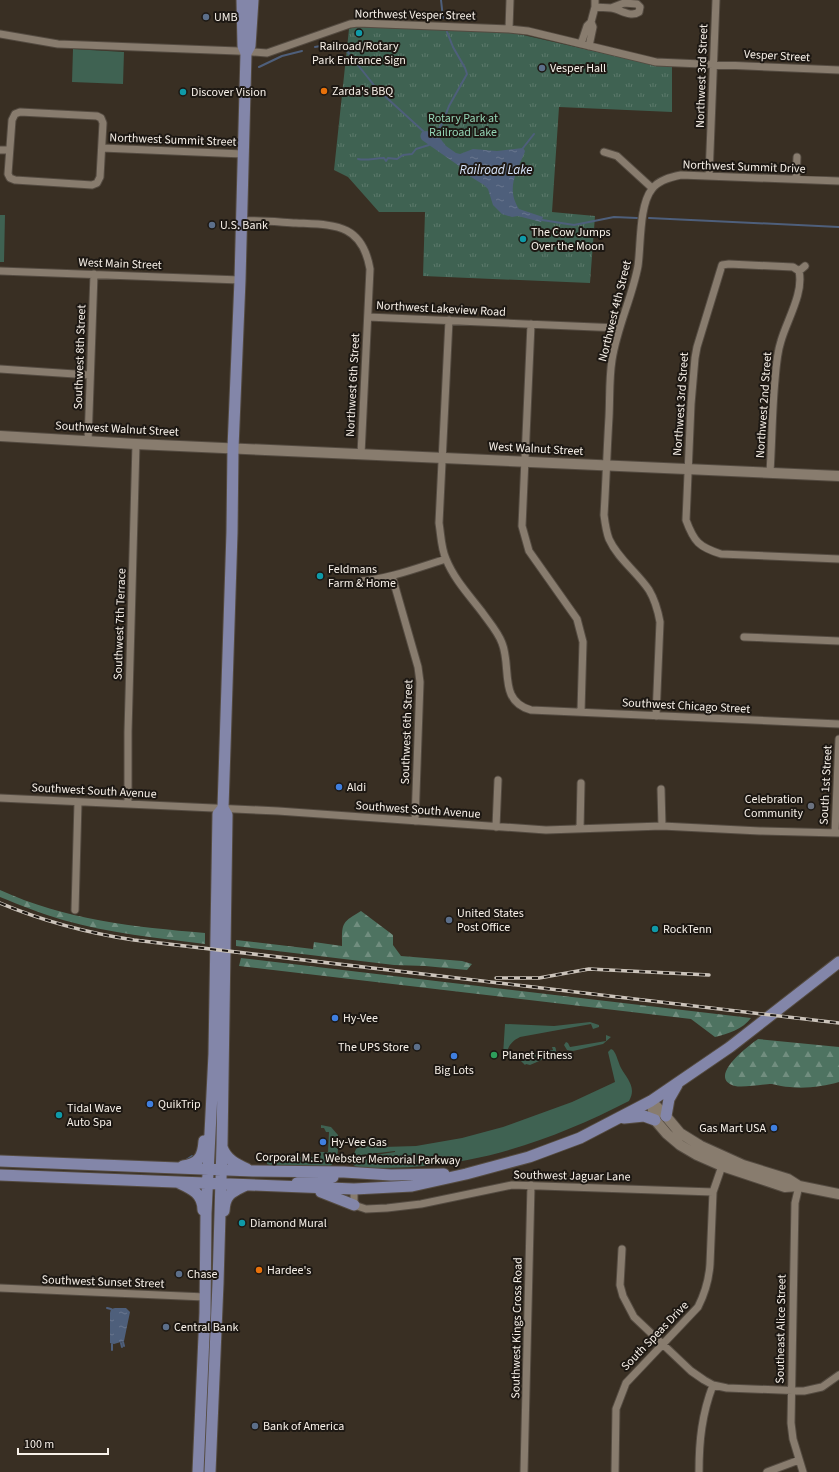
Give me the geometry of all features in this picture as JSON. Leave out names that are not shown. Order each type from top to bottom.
[{"type":"main road","points":[[210,1472],[222,1144],[227,866],[227,815],[223,808],[246,53],[243,46],[242,0]]},
{"type":"main road","points":[[246,53],[250,46],[253,0]]},
{"type":"main road","points":[[198,1472],[205,1297],[208,1169],[214,1054],[218,814],[223,808]]},
{"type":"main road","points":[[466,1174],[529,1157],[580,1138],[651,1101],[730,1047],[839,962]]},
{"type":"main road","points":[[666,1116],[669,1099],[678,1082]]},
{"type":"main road","points":[[174,1167],[192,1164],[200,1157],[203,1152],[205,1112],[211,1109]]},
{"type":"main road","points":[[616,1119],[644,1116],[655,1120]]},
{"type":"main road","points":[[222,1144],[225,1155],[239,1166],[253,1171]]},
{"type":"main road","name":"Corporal M.E. Webster Memorial Parkway","points":[[0,1161],[221,1170],[344,1172],[391,1175],[466,1174]]},
{"type":"main road","points":[[286,1187],[301,1182],[328,1178],[344,1172]]},
{"type":"main road","name":"Corporal M.E. Webster Memorial Parkway","points":[[0,1175],[208,1182],[300,1188],[354,1189],[412,1186],[466,1174]]},
{"type":"main road","points":[[177,1182],[194,1190],[200,1197],[203,1203],[203,1218],[206,1227]]},
{"type":"main road","points":[[219,1236],[224,1230],[225,1200],[233,1192],[248,1184]]},
{"type":"main road","points":[[300,1188],[321,1192],[354,1205]]},
{"type":"main road","points":[[205,1297],[208,1299],[212,1331],[216,1339]]},
{"type":"main road","points":[[199,1446],[204,1447],[206,1450],[204,1472]]},
{"type":"street","points":[[509,29],[510,0]]},
{"type":"street","name":"Northwest 3rd Street","points":[[709,176],[716,0]]},
{"type":"street","points":[[581,44],[587,26],[591,22],[595,4],[611,8]]},
{"type":"street","points":[[589,46],[593,27],[591,22]]},
{"type":"street","name":"Northwest Vesper Street","points":[[0,34],[58,44],[238,51],[267,54],[350,24],[358,23],[509,29],[528,32],[656,62],[713,64]]},
{"type":"street","name":"Vesper Street","points":[[713,64],[839,70]]},
{"type":"street","points":[[20,112],[97,116],[101,118],[103,123],[102,148],[100,177],[97,183],[92,185],[15,180],[10,178],[8,174],[12,120],[15,114],[20,112]]},
{"type":"street","name":"Northwest Summit Street","points":[[102,148],[243,154]]},
{"type":"street","points":[[0,150],[9,150]]},
{"type":"street","points":[[604,152],[617,156],[652,188]]},
{"type":"street","points":[[796,179],[797,157]]},
{"type":"street","name":"Northwest Summit Drive","points":[[652,188],[662,181],[681,175],[839,181]]},
{"type":"street","name":"Northwest 4th Street","points":[[652,188],[644,209],[640,252],[636,275],[619,328],[612,359],[604,515],[607,534],[616,551],[648,589],[653,598],[659,616],[660,632],[656,716]]},
{"type":"street","name":"Northwest Lakeview Road","points":[[241,221],[326,224],[338,226],[356,237],[368,256],[370,269],[368,317],[619,328]]},
{"type":"street","name":"Northwest 2nd Street","points":[[719,272],[722,265],[728,264],[802,268],[794,307],[778,349],[773,405],[770,472]]},
{"type":"street","name":"West Main Street","points":[[0,271],[240,280]]},
{"type":"street","name":"Northwest 3rd Street","points":[[719,272],[695,358],[686,520],[692,537],[705,549],[721,554],[839,559]]},
{"type":"street","name":"Southwest 8th Street","points":[[88,441],[94,274]]},
{"type":"street","name":"Northwest 6th Street","points":[[361,454],[368,317]]},
{"type":"street","points":[[360,581],[392,576],[446,559],[442,546],[439,523],[449,320]]},
{"type":"street","points":[[531,324],[522,515],[525,539],[529,551],[578,619],[584,642],[580,712]]},
{"type":"street","points":[[0,369],[90,375]]},
{"type":"street","name":"Southwest Walnut Street","points":[[0,436],[233,448]]},
{"type":"street","name":"Southwest 7th Terrace","points":[[128,804],[128,732],[136,444]]},
{"type":"street","name":"West Walnut Street","points":[[233,448],[839,476]]},
{"type":"street","name":"Southwest Chicago Street","points":[[446,559],[454,576],[495,629],[502,642],[507,664],[508,687],[513,698],[521,707],[531,710],[839,724]]},
{"type":"street","name":"Southwest 6th Street","points":[[392,576],[418,668],[420,682],[415,821]]},
{"type":"street","points":[[744,637],[839,641]]},
{"type":"street","name":"South 1st Street","points":[[837,833],[839,739]]},
{"type":"street","points":[[496,827],[498,780]]},
{"type":"street","points":[[580,829],[581,783]]},
{"type":"street","points":[[661,789],[662,826]]},
{"type":"street","name":"Southwest South Avenue","points":[[0,798],[223,808],[546,830],[662,826],[837,833]]},
{"type":"street","points":[[75,910],[78,802]]},
{"type":"street","points":[[651,1101],[680,1133],[723,1161]]},
{"type":"street","points":[[651,1101],[655,1120],[667,1134],[680,1145],[697,1155],[723,1161],[785,1187],[798,1186],[839,1194]]},
{"type":"street","name":"South Speas Drive","points":[[615,1472],[616,1409],[626,1382],[698,1307],[705,1294],[710,1264],[713,1192],[723,1161]]},
{"type":"street","name":"Southwest Jaguar Lane","points":[[354,1205],[366,1209],[420,1204],[512,1185],[713,1192]]},
{"type":"street","name":"Southwest Kings Cross Road","points":[[524,1472],[531,1185]]},
{"type":"street","name":"Southeast Alice Street","points":[[798,1186],[795,1203],[790,1391],[793,1439],[803,1472]]},
{"type":"street","points":[[354,1189],[354,1205]]},
{"type":"street","points":[[622,1249],[620,1285],[623,1296],[634,1317],[690,1371],[713,1385],[727,1388],[804,1391],[828,1384],[839,1375]]},
{"type":"street","name":"Southwest Sunset Street","points":[[0,1288],[205,1297]]},
{"type":"street","points":[[699,1472],[702,1420],[713,1385]]},
{"type":"street","points":[[767,1472],[799,1460]]},
{"type":"green space","name":"Rotary Park at Railroad Lake","points":[[355,27],[505,32],[655,65],[672,66],[672,112],[559,107],[552,212],[595,216],[590,283],[423,276],[425,212],[379,212],[348,177],[334,170],[349,29]]},
{"type":"green space","points":[[73,49],[124,52],[123,84],[72,82]]},
{"type":"green space","points":[[0,215],[5,215],[4,262],[0,262]]},
{"type":"green space","points":[[0,890],[50,909],[75,915],[127,925],[205,933],[205,944],[115,932],[80,925],[39,912],[0,897]]},
{"type":"green space","points":[[361,911],[393,935],[393,945],[401,956],[462,961],[472,964],[467,970],[394,965],[236,946],[236,940],[313,949],[314,942],[342,946],[344,924]]},
{"type":"green space","points":[[241,958],[751,1018],[740,1028],[730,1033],[715,1037],[691,1019],[239,966]]},
{"type":"green space","points":[[590,1022],[599,1025],[599,1027],[593,1029],[591,1024],[520,1037],[511,1044],[506,1055],[503,1055],[505,1024],[554,1026]]},
{"type":"green space","points":[[606,1035],[611,1037],[603,1044],[573,1051],[567,1050],[564,1045],[566,1042],[570,1047],[606,1041]]},
{"type":"green space","points":[[758,1039],[839,1047],[839,1082],[802,1088],[772,1084],[735,1086],[727,1082],[725,1076],[727,1069],[732,1062],[746,1048]]},
{"type":"green space","points":[[552,1047],[555,1047],[556,1049],[553,1055],[530,1065],[525,1065],[519,1059],[521,1052],[524,1056],[553,1050]]},
{"type":"green space","points":[[611,1049],[613,1050],[632,1087],[632,1091],[629,1101],[605,1113],[530,1144],[477,1158],[451,1163],[400,1168],[359,1168],[353,1163],[352,1159],[354,1158],[395,1152],[353,1156],[356,1149],[361,1146],[416,1146],[462,1138],[503,1127],[572,1102],[615,1082],[608,1052]]},
{"type":"green space","points":[[321,1125],[331,1127],[338,1135],[337,1157],[333,1164],[329,1167],[272,1166],[267,1164],[267,1161],[275,1159],[303,1157],[316,1158],[316,1152],[328,1152],[329,1132],[326,1132],[324,1128],[321,1128]]},
{"type":"water","name":"Railroad Lake","points":[[426,131],[436,133],[446,146],[460,154],[473,149],[497,151],[523,148],[525,151],[515,174],[513,195],[519,209],[543,217],[541,222],[518,216],[512,217],[502,214],[493,205],[488,189],[484,185],[422,140],[421,134],[422,132]]},
{"type":"water","points":[[126,1308],[130,1312],[124,1341],[114,1344],[110,1343],[110,1313],[111,1309]]},
{"type":"waterway","points":[[441,0],[443,18]]},
{"type":"waterway","points":[[436,133],[467,74],[447,32]]},
{"type":"waterway","points":[[315,47],[331,44],[342,45],[377,89],[423,131]]},
{"type":"waterway","points":[[259,67],[282,56],[302,51]]},
{"type":"waterway","points":[[523,148],[534,134]]},
{"type":"waterway","points":[[358,159],[364,160],[384,158],[386,161],[388,158],[397,159],[403,155],[412,154],[416,149],[429,145]]},
{"type":"waterway","points":[[542,220],[574,225],[614,217],[637,218]]},
{"type":"waterway","points":[[649,218],[839,227]]},
{"type":"waterway","points":[[183,1162],[192,1156]]},
{"type":"waterway","points":[[107,1308],[111,1309]]},
{"type":"waterway","points":[[123,1342],[124,1346]]},
{"type":"waterway","points":[[121,1343],[122,1347]]},
{"type":"waterway","points":[[112,1344],[112,1350]]},
{"type":"railway","points":[[0,903],[66,926],[134,940],[839,1023]]},
{"type":"railway","points":[[496,978],[539,978],[589,969],[709,975]]},
{"type":"place","name":"UMB","points":[[206,17]]},
{"type":"place","name":"Railroad/Rotary Park Entrance Sign","points":[[359,33]]},
{"type":"place","name":"Vesper Hall","points":[[542,68]]},
{"type":"place","name":"Zarda's BBQ","points":[[324,91]]},
{"type":"place","name":"Discover Vision","points":[[183,92]]},
{"type":"place","name":"U.S. Bank","points":[[212,225]]},
{"type":"place","name":"The Cow Jumps Over the Moon","points":[[523,239]]},
{"type":"place","name":"Feldmans Farm & Home","points":[[320,576]]},
{"type":"place","name":"Aldi","points":[[339,787]]},
{"type":"place","name":"Celebration Community","points":[[811,806]]},
{"type":"place","name":"United States Post Office","points":[[449,920]]},
{"type":"place","name":"RockTenn","points":[[655,929]]},
{"type":"place","name":"Hy-Vee","points":[[335,1018]]},
{"type":"place","name":"The UPS Store","points":[[417,1047]]},
{"type":"place","name":"Planet Fitness","points":[[494,1055]]},
{"type":"place","name":"Big Lots","points":[[454,1056]]},
{"type":"place","name":"QuikTrip","points":[[150,1104]]},
{"type":"place","name":"Tidal Wave Auto Spa","points":[[59,1115]]},
{"type":"place","name":"Gas Mart USA","points":[[774,1128]]},
{"type":"place","name":"Hy-Vee Gas","points":[[323,1142]]},
{"type":"place","name":"Diamond Mural","points":[[242,1223]]},
{"type":"place","name":"Hardee's","points":[[259,1270]]},
{"type":"place","name":"Chase","points":[[179,1274]]},
{"type":"place","name":"Central Bank","points":[[166,1327]]},
{"type":"place","name":"Bank of America","points":[[255,1426]]}]
